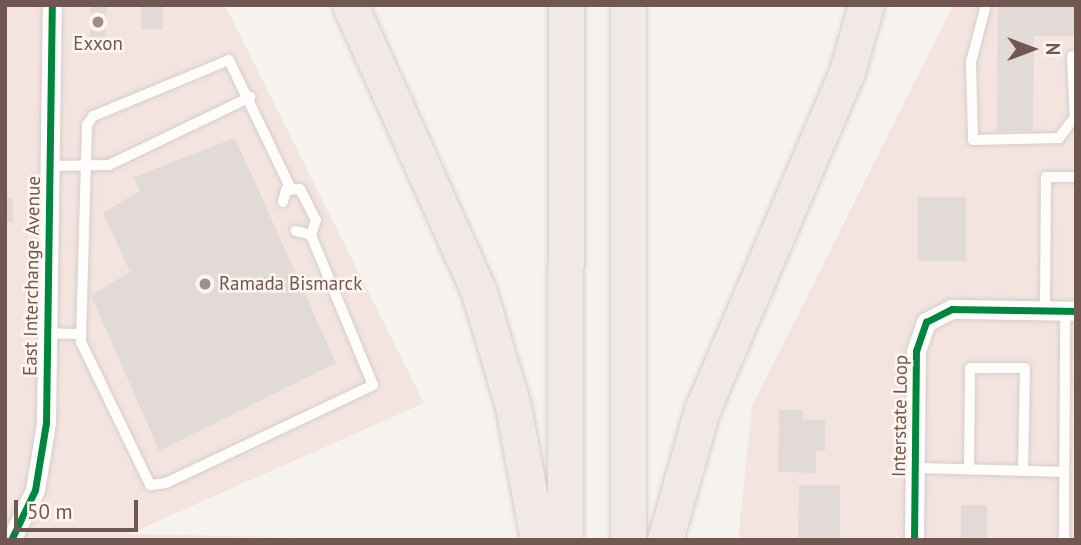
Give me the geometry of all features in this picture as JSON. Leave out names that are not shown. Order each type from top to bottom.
[{"type":"highway","points":[[350,5],[480,292],[513,406],[538,540]]},
{"type":"highway","points":[[565,540],[566,5]]},
{"type":"highway","points":[[628,5],[628,540]]},
{"type":"highway","points":[[665,540],[702,410],[847,72],[866,5]]},
{"type":"street","name":"East Interchange Avenue","points":[[11,540],[29,506],[43,454],[52,5]]},
{"type":"street","name":"Interstate Loop","points":[[914,540],[916,351],[926,322],[952,309],[1070,311]]},
{"type":"lane","points":[[986,5],[971,62],[973,140],[1059,138],[1073,122],[1072,56]]},
{"type":"lane","points":[[215,62],[234,63],[250,97],[290,187],[304,193],[316,219],[311,235],[373,385],[166,483],[150,485],[140,474],[81,334],[85,131],[93,116],[215,62]]},
{"type":"lane","points":[[50,166],[109,165],[250,97]]},
{"type":"lane","points":[[1045,310],[1046,177],[1076,177]]},
{"type":"lane","points":[[283,202],[290,187]]},
{"type":"lane","points":[[296,231],[311,235]]},
{"type":"lane","points":[[1064,540],[1070,311]]},
{"type":"lane","points":[[47,333],[81,334]]},
{"type":"lane","points":[[969,470],[970,368],[1025,368],[1023,471]]},
{"type":"lane","points":[[915,468],[1064,472]]},
{"type":"shaded area","points":[[5,5],[225,5],[424,403],[129,534],[436,540],[5,540]]},
{"type":"shaded area","points":[[953,5],[1076,5],[1076,540],[738,540],[752,406]]},
{"type":"building","name":"Exxon","points":[[91,5],[107,5],[106,39],[90,39]]},
{"type":"building","points":[[141,5],[163,5],[163,29],[141,29]]},
{"type":"building","points":[[998,5],[1076,5],[1076,36],[1034,36],[1033,131],[997,131]]},
{"type":"building","name":"Ramada Bismarck","points":[[235,138],[336,363],[159,451],[91,295],[130,272],[103,213],[140,191],[134,177]]},
{"type":"building","points":[[918,197],[966,197],[966,261],[918,261]]},
{"type":"building","points":[[5,198],[13,198],[13,222],[5,222]]},
{"type":"building","points":[[779,410],[803,410],[803,420],[825,420],[825,451],[816,451],[816,473],[778,472]]},
{"type":"building","points":[[799,485],[840,485],[840,540],[798,540]]},
{"type":"building","points":[[961,505],[987,505],[987,540],[961,540]]},
{"type":"cycle path","points":[[11,540],[35,490],[46,423],[52,5]]},
{"type":"cycle path","points":[[914,540],[916,351],[926,322],[952,309],[1076,311]]},
{"type":"place","name":"Exxon","points":[[98,22]]},
{"type":"place","name":"Ramada Bismarck","points":[[205,284]]}]
